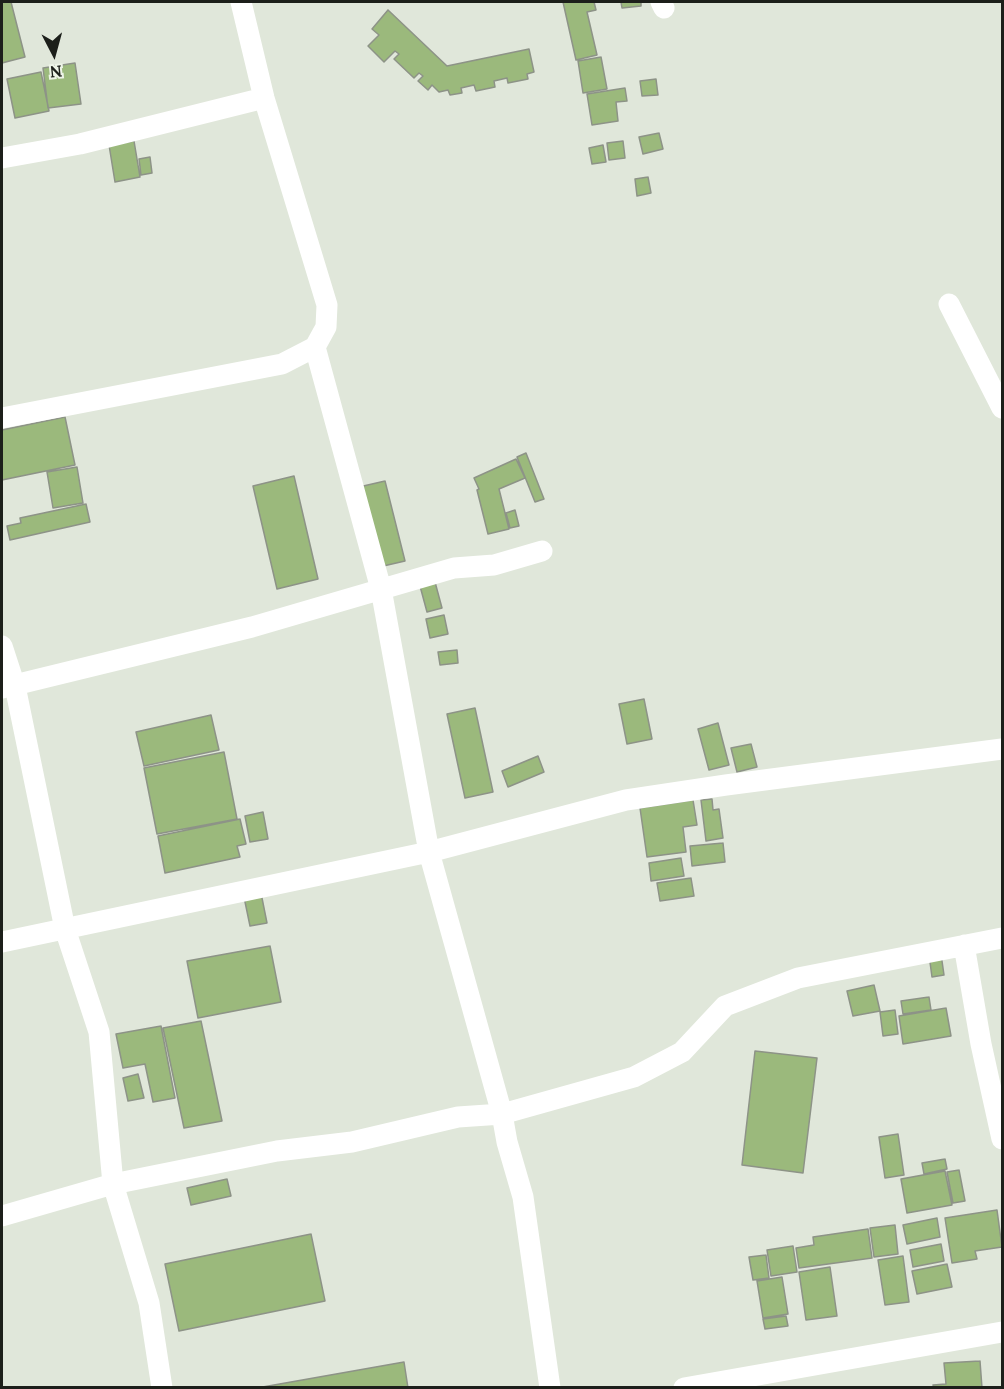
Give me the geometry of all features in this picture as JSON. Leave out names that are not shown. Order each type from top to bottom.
[{"type":"street","points":[[2,418],[282,364],[315,347],[326,327],[327,304],[264,98],[241,2]]},
{"type":"street","points":[[2,158],[81,144],[264,98]]},
{"type":"street","points":[[949,304],[1002,408]]},
{"type":"street","points":[[315,347],[381,589],[429,852],[502,1113],[507,1142],[523,1197],[550,1388]]},
{"type":"street","points":[[8,687],[252,627],[454,568],[494,565],[542,551]]},
{"type":"street","points":[[2,646],[8,687],[66,929],[99,1032],[113,1184],[149,1303],[162,1388]]},
{"type":"street","points":[[2,942],[429,852],[626,800],[1002,749]]},
{"type":"street","points":[[2,1215],[113,1184],[277,1151],[352,1142],[458,1117],[502,1113],[634,1077],[682,1052],[725,1006],[798,978],[1002,938]]},
{"type":"street","points":[[964,945],[981,1044],[1002,1139]]},
{"type":"street","points":[[684,1388],[805,1377],[1002,1332]]},
{"type":"building","points":[[2,2],[11,2],[25,57],[2,63]]},
{"type":"building","points":[[563,2],[594,2],[596,10],[587,12],[597,55],[576,60]]},
{"type":"building","points":[[621,2],[641,2],[641,6],[622,8]]},
{"type":"building","points":[[388,10],[447,66],[529,49],[534,72],[527,74],[528,79],[508,83],[507,78],[494,81],[495,87],[476,91],[474,85],[461,88],[462,93],[450,95],[448,90],[439,92],[432,85],[428,90],[418,81],[423,76],[419,73],[414,78],[394,59],[399,54],[395,51],[384,62],[368,46],[379,35],[372,29]]},
{"type":"building","points":[[601,57],[607,89],[583,93],[578,61]]},
{"type":"building","points":[[75,63],[81,104],[48,108],[43,68]]},
{"type":"building","points":[[41,72],[49,111],[15,118],[7,79]]},
{"type":"building","points":[[656,79],[658,95],[642,96],[640,81]]},
{"type":"building","points":[[625,88],[627,101],[616,102],[618,121],[592,125],[587,94]]},
{"type":"building","points":[[659,133],[663,149],[643,154],[639,137]]},
{"type":"building","points":[[134,141],[140,177],[115,182],[109,145]]},
{"type":"building","points":[[623,141],[625,158],[609,160],[607,143]]},
{"type":"building","points":[[603,145],[606,162],[592,164],[589,148]]},
{"type":"building","points":[[150,157],[152,173],[141,175],[139,159]]},
{"type":"building","points":[[648,177],[651,193],[637,196],[635,179]]},
{"type":"building","points":[[65,417],[75,465],[2,480],[2,430]]},
{"type":"building","points":[[526,453],[544,499],[535,502],[517,457]]},
{"type":"building","points":[[516,459],[525,478],[499,489],[509,529],[488,534],[477,490],[479,489],[474,478]]},
{"type":"building","points":[[77,467],[83,503],[53,508],[47,472]]},
{"type":"building","points":[[294,476],[318,579],[277,589],[253,486]]},
{"type":"building","points":[[385,481],[405,561],[379,567],[359,487]]},
{"type":"building","points":[[86,504],[90,522],[10,540],[7,526],[21,523],[20,518]]},
{"type":"building","points":[[515,510],[519,526],[510,528],[506,513]]},
{"type":"building","points":[[435,582],[442,608],[427,612],[420,586]]},
{"type":"building","points":[[444,615],[448,634],[430,638],[426,619]]},
{"type":"building","points":[[457,650],[458,663],[440,665],[438,652]]},
{"type":"building","points":[[644,699],[652,739],[627,744],[619,704]]},
{"type":"building","points":[[475,708],[493,792],[465,798],[447,714]]},
{"type":"building","points":[[211,715],[219,750],[144,766],[136,732]]},
{"type":"building","points":[[718,723],[729,765],[709,770],[698,729]]},
{"type":"building","points":[[751,744],[757,767],[737,772],[731,748]]},
{"type":"building","points":[[224,752],[237,819],[157,834],[144,768]]},
{"type":"building","points":[[538,756],[544,772],[508,787],[502,771]]},
{"type":"building","points":[[712,799],[713,810],[719,809],[723,838],[706,841],[701,800]]},
{"type":"building","points":[[693,800],[697,825],[683,827],[686,852],[647,857],[640,808]]},
{"type":"building","points":[[263,812],[268,839],[250,842],[245,816]]},
{"type":"building","points":[[240,819],[246,844],[237,846],[240,857],[165,873],[158,836]]},
{"type":"building","points":[[723,843],[725,862],[692,866],[690,846]]},
{"type":"building","points":[[681,858],[684,876],[651,881],[649,863]]},
{"type":"building","points":[[691,878],[694,896],[660,901],[657,883]]},
{"type":"building","points":[[261,893],[267,923],[250,926],[244,897]]},
{"type":"building","points":[[270,946],[281,1002],[198,1018],[187,961]]},
{"type":"building","points":[[941,954],[944,975],[932,977],[929,955]]},
{"type":"building","points":[[874,985],[880,1011],[853,1016],[847,991]]},
{"type":"building","points":[[929,997],[931,1010],[903,1014],[901,1001]]},
{"type":"building","points":[[946,1008],[951,1036],[903,1044],[899,1016]]},
{"type":"building","points":[[895,1010],[898,1034],[883,1036],[880,1012]]},
{"type":"building","points":[[201,1021],[222,1121],[184,1128],[163,1028]]},
{"type":"building","points":[[161,1026],[175,1098],[153,1102],[145,1064],[123,1068],[116,1034]]},
{"type":"building","points":[[755,1051],[817,1058],[803,1173],[742,1165]]},
{"type":"building","points":[[138,1074],[144,1098],[128,1101],[123,1078]]},
{"type":"building","points":[[898,1134],[904,1175],[885,1178],[879,1137]]},
{"type":"building","points":[[945,1159],[947,1169],[924,1174],[922,1163]]},
{"type":"building","points":[[959,1170],[965,1201],[953,1203],[947,1172]]},
{"type":"building","points":[[945,1171],[952,1205],[907,1213],[901,1179]]},
{"type":"building","points":[[227,1179],[231,1196],[191,1205],[187,1188]]},
{"type":"building","points":[[997,1210],[1002,1247],[975,1251],[977,1259],[952,1263],[945,1218]]},
{"type":"building","points":[[937,1218],[940,1237],[907,1244],[903,1225]]},
{"type":"building","points":[[895,1225],[898,1254],[874,1257],[870,1228]]},
{"type":"building","points":[[868,1229],[872,1258],[799,1268],[796,1248],[814,1245],[813,1237]]},
{"type":"building","points":[[311,1234],[325,1301],[179,1331],[165,1264]]},
{"type":"building","points":[[941,1244],[944,1261],[913,1267],[910,1250]]},
{"type":"building","points":[[793,1246],[797,1272],[771,1276],[767,1250]]},
{"type":"building","points":[[766,1255],[769,1278],[753,1280],[749,1257]]},
{"type":"building","points":[[903,1256],[909,1302],[885,1305],[878,1260]]},
{"type":"building","points":[[947,1264],[952,1287],[917,1294],[912,1271]]},
{"type":"building","points":[[830,1267],[837,1316],[806,1320],[799,1272]]},
{"type":"building","points":[[782,1277],[788,1314],[763,1318],[757,1281]]},
{"type":"building","points":[[786,1316],[788,1326],[765,1329],[763,1319]]},
{"type":"building","points":[[980,1361],[982,1388],[934,1388],[933,1385],[946,1384],[944,1363]]},
{"type":"building","points":[[404,1362],[408,1388],[257,1388]]}]
